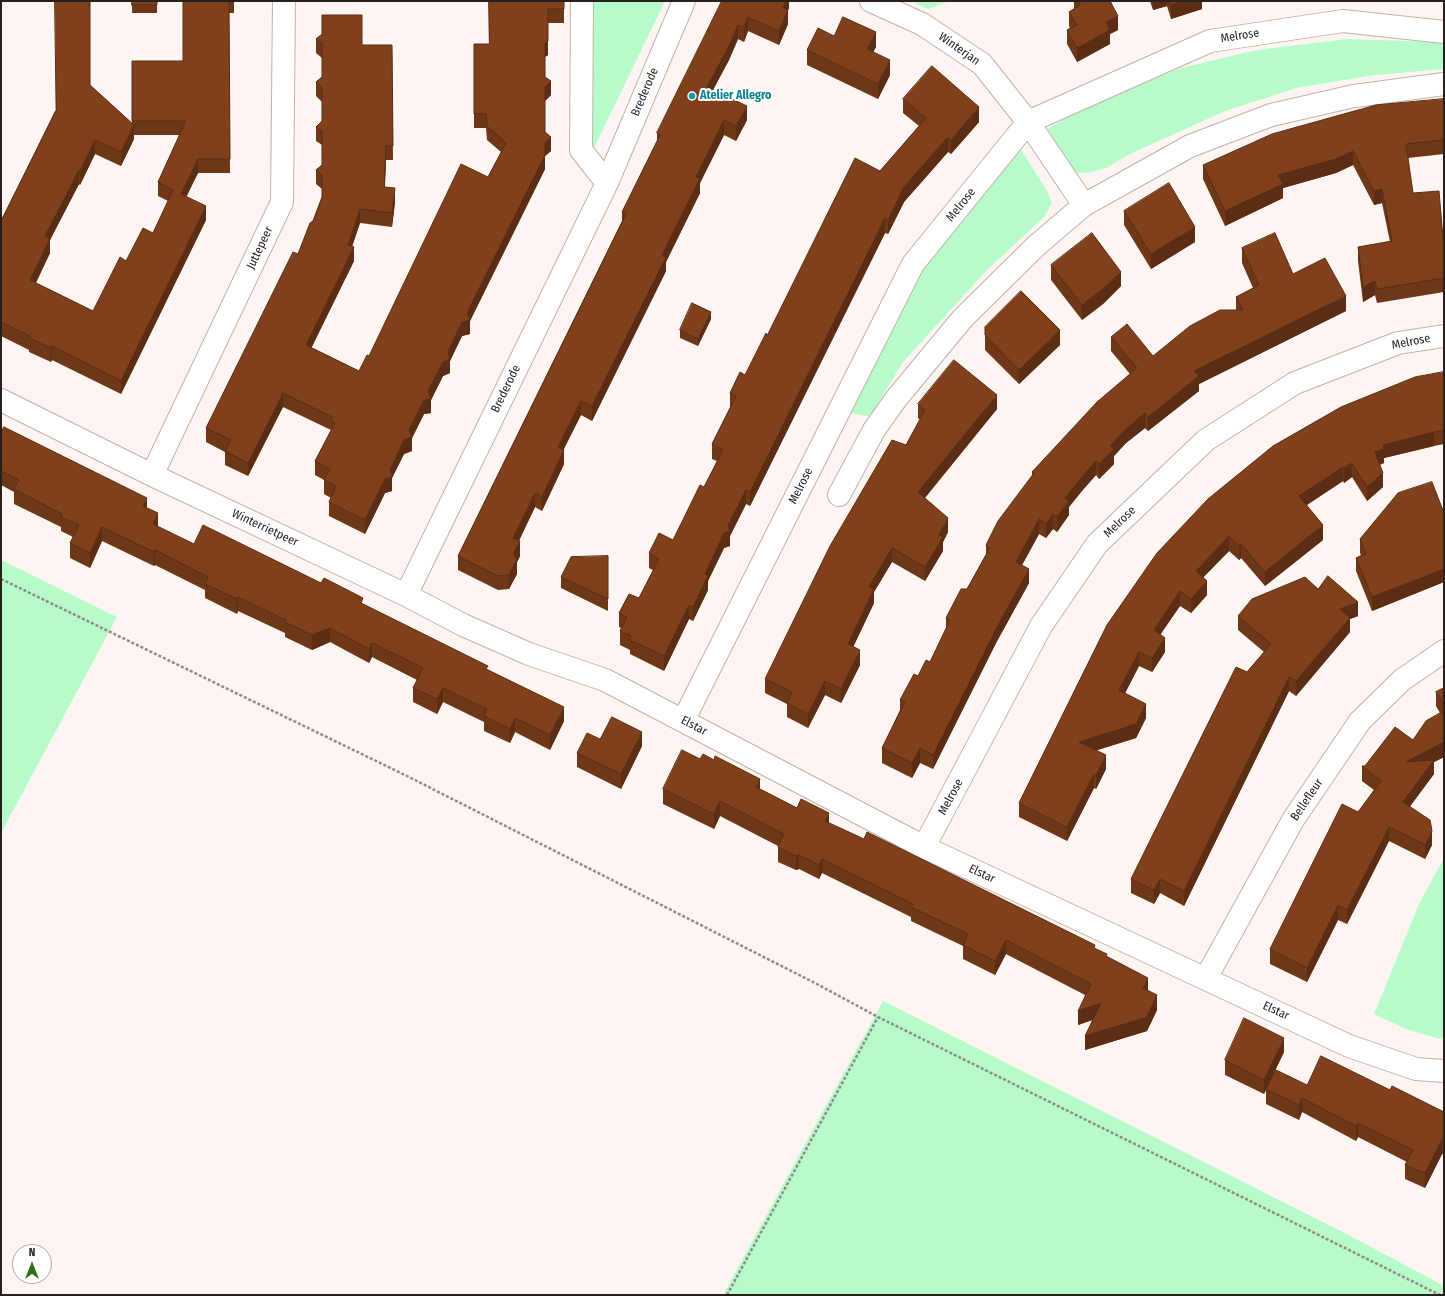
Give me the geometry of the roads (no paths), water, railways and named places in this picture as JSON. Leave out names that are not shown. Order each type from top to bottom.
[{"type":"street","name":"Juttepeer","points":[[152,475],[282,202],[284,1]]},
{"type":"street","points":[[582,1],[581,150],[607,183]]},
{"type":"street","name":"Brederode","points":[[406,595],[607,183],[684,1]]},
{"type":"street","name":"Winterjan","points":[[872,1],[922,24],[982,64],[1028,122]]},
{"type":"street","name":"Melrose","points":[[683,721],[913,264],[1028,122],[1210,41],[1343,21],[1444,32]]},
{"type":"street","points":[[839,495],[874,430],[896,400],[963,318],[1036,246],[1084,205],[1190,146],[1271,114],[1354,96],[1444,84]]},
{"type":"street","points":[[1028,122],[1084,205]]},
{"type":"street","name":"Melrose","points":[[924,847],[1041,626],[1097,544],[1206,440],[1296,383],[1398,343],[1444,336]]},
{"type":"street","name":"Winterrietpeer","points":[[1,400],[152,475],[406,595],[463,625],[529,654]]},
{"type":"street","name":"Bellefleur","points":[[1206,978],[1293,820],[1360,721],[1402,680],[1444,651]]},
{"type":"street","name":"Elstar","points":[[529,654],[605,680],[924,847],[1349,1046],[1416,1069],[1444,1071]]},
{"type":"place","name":"Atelier Allegro","points":[[692,96]]}]
